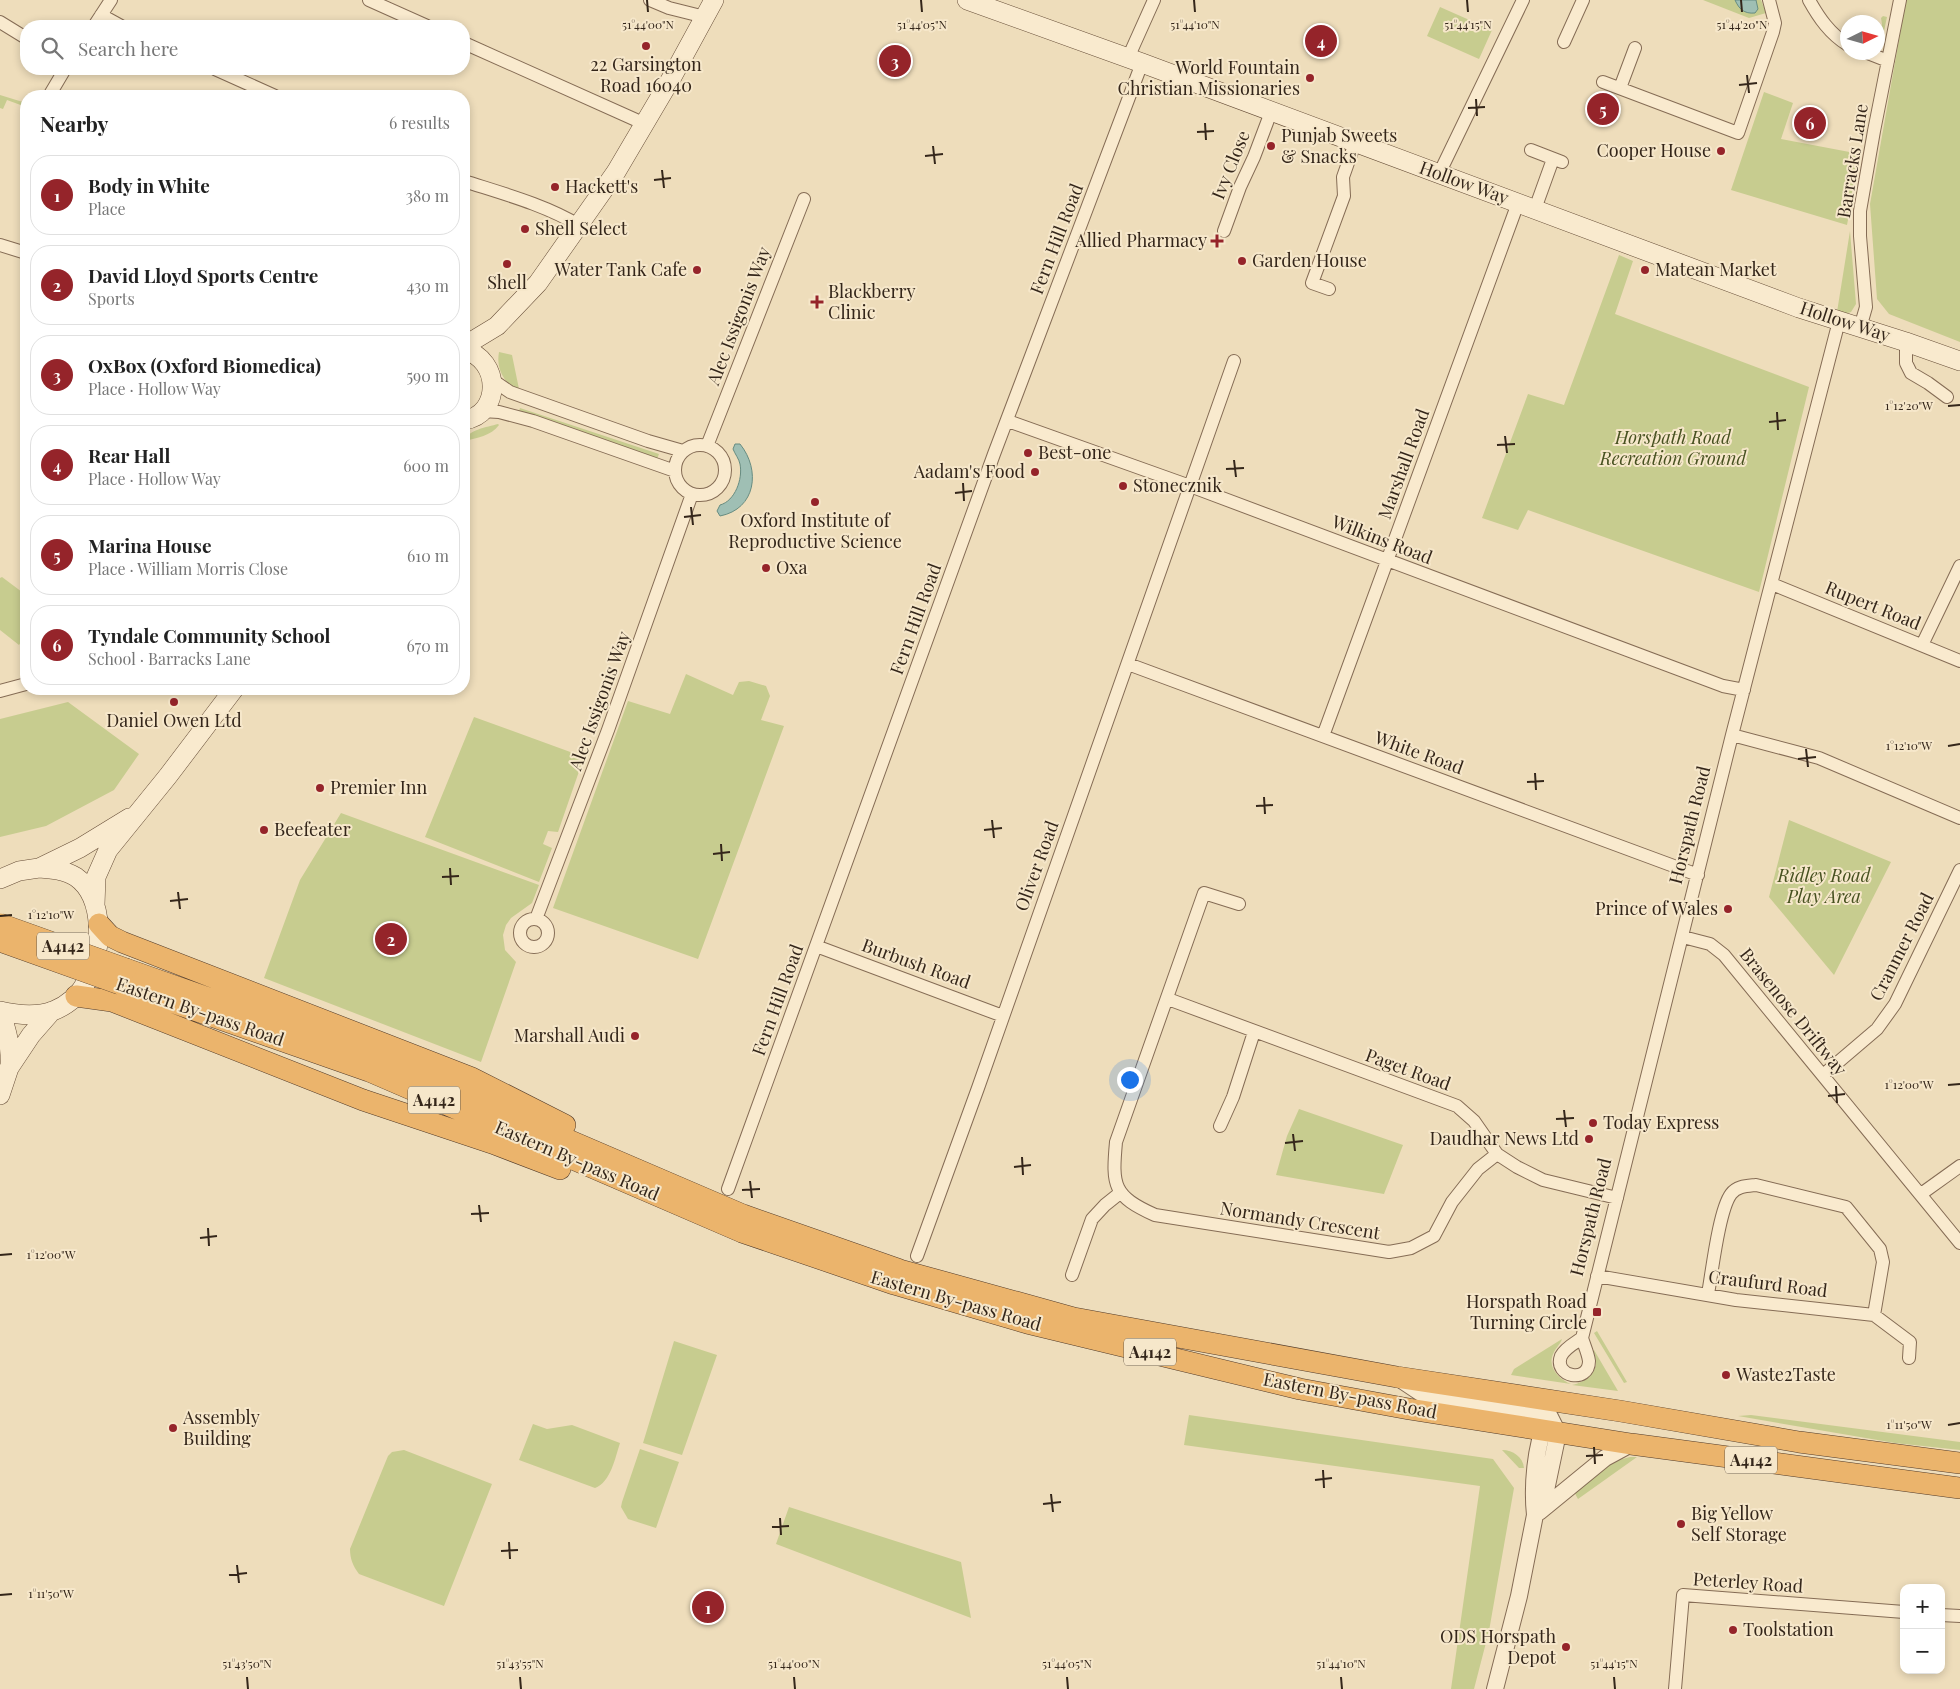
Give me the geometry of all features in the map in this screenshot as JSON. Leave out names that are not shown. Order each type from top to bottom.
[{"type":"highway","points":[[97,915],[110,936],[122,942],[472,1078],[594,1141],[617,1161]]},
{"type":"highway","name":"Eastern By-pass Road","points":[[0,924],[123,976],[369,1071],[742,1232],[894,1284],[1027,1323],[1300,1389],[1554,1420],[1620,1411],[1798,1442],[1960,1463]]},
{"type":"highway","name":"Eastern By-pass Road","points":[[0,941],[123,976],[375,1057],[743,1216],[900,1270],[1074,1318],[1397,1377],[1554,1420],[1631,1444],[1960,1488]]},
{"type":"highway","points":[[76,996],[112,1001],[363,1100],[492,1143],[646,1203],[742,1232]]},
{"type":"main road","points":[[470,342],[497,326],[538,283],[580,226],[645,124],[714,0]]},
{"type":"main road","name":"Hollow Way","points":[[967,0],[1799,308],[1960,361]]},
{"type":"main road","points":[[482,360],[497,326]]},
{"type":"main road","points":[[470,352],[482,360],[489,370],[493,384],[490,398],[482,411],[470,419]]},
{"type":"main road","points":[[9,1068],[31,1035],[52,1011],[76,996],[88,980],[97,952],[96,877],[108,850],[202,733],[230,695]]},
{"type":"main road","points":[[39,868],[80,848],[142,809]]},
{"type":"main road","points":[[0,879],[19,871],[39,868],[61,870],[76,877],[87,888],[97,915]]},
{"type":"main road","points":[[0,1011],[23,1015],[52,1011]]},
{"type":"main road","points":[[0,1011],[9,1035],[11,1050],[9,1068],[0,1095]]},
{"type":"street","points":[[98,20],[110,0]]},
{"type":"street","points":[[369,0],[414,20]]},
{"type":"street","points":[[650,0],[669,8],[705,17]]},
{"type":"street","name":"Fern Hill Road","points":[[728,1189],[987,472],[1008,421],[1135,61],[1154,0]]},
{"type":"street","points":[[1439,174],[1523,0]]},
{"type":"street","points":[[1564,42],[1583,0]]},
{"type":"street","points":[[1603,82],[1738,133],[1773,32],[1775,23],[1769,0]]},
{"type":"street","points":[[1809,0],[1828,28],[1840,38]]},
{"type":"street","name":"Barracks Lane","points":[[1860,328],[1866,307],[1860,236],[1860,211],[1900,0]]},
{"type":"street","points":[[101,15],[110,20]]},
{"type":"street","points":[[0,22],[20,34]]},
{"type":"street","points":[[470,46],[645,124]]},
{"type":"street","points":[[1620,88],[1635,48]]},
{"type":"street","points":[[53,90],[61,75]]},
{"type":"street","points":[[228,75],[261,90]]},
{"type":"street","name":"Ivy Close","points":[[1224,231],[1271,112]]},
{"type":"street","points":[[1329,289],[1312,283],[1344,196],[1343,177],[1355,143]]},
{"type":"street","name":"Marshall Road","points":[[1323,736],[1387,561],[1526,206],[1558,160],[1531,150]]},
{"type":"street","points":[[470,183],[569,219],[580,226]]},
{"type":"street","name":"Alec Issigonis Way","points":[[707,446],[804,199]]},
{"type":"street","points":[[0,245],[20,251]]},
{"type":"street","name":"Horspath Road","points":[[1582,1338],[1732,735],[1839,321]]},
{"type":"street","name":"Hollow Way","points":[[1906,342],[1906,362],[1911,373],[1947,397]]},
{"type":"street","name":"Oliver Road","points":[[917,1256],[1234,361]]},
{"type":"street","points":[[492,379],[510,392],[648,441],[683,451]]},
{"type":"street","points":[[482,411],[499,412],[533,421],[675,471]]},
{"type":"street","name":"Wilkins Road","points":[[1008,421],[1190,486],[1723,686],[1744,690]]},
{"type":"street","points":[[694,445],[707,446],[720,455],[725,469],[724,477],[715,490],[700,495],[692,494],[680,485],[675,471],[678,457],[683,451],[694,445]]},
{"type":"street","name":"Alec Issigonis Way","points":[[536,919],[615,712],[692,494]]},
{"type":"street","points":[[1922,645],[1960,566]]},
{"type":"street","name":"Rupert Road","points":[[1772,584],[1960,661]]},
{"type":"street","name":"White Road","points":[[1128,664],[1698,875]]},
{"type":"street","points":[[0,691],[20,686]]},
{"type":"street","points":[[1732,735],[1819,758],[1960,818]]},
{"type":"street","name":"Cranmer Road","points":[[1823,1075],[1877,1029],[1895,1004],[1960,870]]},
{"type":"street","points":[[1072,1275],[1092,1219],[1105,1205],[1120,1194],[1114,1169],[1116,1142],[1207,887],[1238,904]]},
{"type":"street","name":"Brasenose Driftway","points":[[1682,937],[1710,944],[1717,948],[1960,1243]]},
{"type":"street","name":"Burbush Road","points":[[816,946],[1003,1016]]},
{"type":"street","name":"Paget Road","points":[[1168,1000],[1457,1106],[1474,1121],[1497,1154],[1543,1180],[1617,1198]]},
{"type":"street","points":[[1220,1126],[1233,1097],[1254,1032]]},
{"type":"street","name":"Normandy Crescent","points":[[1120,1194],[1132,1205],[1154,1215],[1389,1252],[1411,1248],[1434,1236],[1452,1202],[1478,1168],[1497,1154]]},
{"type":"street","points":[[1921,1194],[1959,1169]]},
{"type":"street","points":[[1708,1294],[1724,1206],[1732,1193],[1742,1186],[1756,1186],[1846,1207],[1880,1249],[1883,1262],[1874,1314],[1910,1342],[1909,1358]]},
{"type":"street","name":"Craufurd Road","points":[[1597,1276],[1736,1300],[1874,1314]]},
{"type":"street","points":[[1494,1689],[1518,1596],[1535,1515],[1533,1492],[1554,1420]]},
{"type":"street","points":[[1535,1515],[1605,1458],[1631,1444]]},
{"type":"street","name":"Peterley Road","points":[[1675,1689],[1683,1595],[1900,1612]]},
{"type":"street","points":[[1945,1615],[1960,1616]]},
{"type":"green space","points":[[1703,0],[1761,0],[1766,13],[1749,18]]},
{"type":"green space","points":[[1906,0],[1960,0],[1960,342],[1889,314],[1877,299],[1870,204]]},
{"type":"green space","points":[[1440,7],[1492,30],[1479,59],[1427,36]]},
{"type":"green space","points":[[1764,92],[1793,103],[1781,139],[1860,154],[1847,225],[1731,190]]},
{"type":"green space","points":[[0,95],[20,101],[20,105],[7,100],[3,109],[0,108]]},
{"type":"green space","points":[[1850,231],[1856,304],[1851,312],[1844,314],[1837,312]]},
{"type":"green space","name":"Horspath Road Recreation Ground","points":[[1619,255],[1633,261],[1615,314],[1809,387],[1759,592],[1528,510],[1518,530],[1482,518],[1528,394],[1564,405]]},
{"type":"green space","points":[[499,352],[512,355],[519,389],[514,390],[504,377],[498,358]]},
{"type":"green space","points":[[520,408],[659,454],[657,459],[519,411]]},
{"type":"green space","points":[[499,425],[488,434],[470,440],[470,434],[483,428]]},
{"type":"green space","points":[[2,577],[20,590],[19,645],[0,630],[0,578]]},
{"type":"green space","points":[[686,674],[733,695],[739,682],[749,681],[766,686],[770,696],[761,720],[784,726],[698,959],[553,908],[628,701],[670,714]]},
{"type":"green space","points":[[68,702],[139,754],[114,790],[46,826],[0,837],[0,719]]},
{"type":"green space","points":[[474,717],[584,757],[558,832],[548,831],[543,844],[552,848],[539,882],[425,837]]},
{"type":"green space","points":[[341,813],[539,885],[532,903],[511,918],[506,925],[503,935],[505,950],[516,962],[481,1062],[264,978],[300,880]]},
{"type":"green space","name":"Ridley Road Play Area","points":[[1789,820],[1891,862],[1834,975],[1769,897]]},
{"type":"green space","points":[[1299,1109],[1403,1145],[1384,1194],[1276,1175],[1287,1136]]},
{"type":"green space","points":[[1597,1331],[1627,1382],[1624,1383],[1594,1333]]},
{"type":"green space","points":[[1562,1339],[1554,1352],[1552,1363],[1558,1376],[1571,1384],[1511,1375],[1514,1369]]},
{"type":"green space","points":[[674,1341],[717,1355],[682,1455],[643,1443]]},
{"type":"green space","points":[[1594,1350],[1618,1391],[1572,1385],[1584,1381],[1595,1369]]},
{"type":"green space","points":[[1189,1415],[1493,1459],[1514,1488],[1489,1631],[1474,1689],[1451,1689],[1480,1486],[1184,1445]]},
{"type":"green space","points":[[1751,1415],[1960,1442],[1960,1450],[1895,1443],[1738,1416]]},
{"type":"green space","points":[[533,1424],[547,1429],[572,1425],[620,1443],[612,1469],[605,1481],[595,1488],[519,1460]]},
{"type":"green space","points":[[640,1449],[679,1462],[656,1528],[628,1519],[621,1507]]},
{"type":"green space","points":[[404,1450],[492,1484],[444,1606],[359,1574],[351,1559],[350,1549],[388,1456],[392,1452]]},
{"type":"green space","points":[[1502,1450],[1510,1451],[1517,1455],[1522,1461],[1524,1468],[1519,1468]]},
{"type":"green space","points":[[1637,1457],[1578,1499],[1573,1490],[1615,1461]]},
{"type":"green space","points":[[789,1507],[961,1562],[971,1618],[776,1544]]},
{"type":"water","points":[[1735,0],[1756,0],[1758,9],[1755,13],[1745,12],[1738,6]]},
{"type":"water","points":[[735,444],[740,444],[747,454],[751,465],[751,487],[748,497],[741,505],[732,512],[720,516],[717,511],[720,505],[730,499],[739,483],[741,470],[733,449]]},
{"type":"place","name":"Rear Hall","points":[[1321,41]]},
{"type":"place","name":"22 Garsington Road 16040","points":[[646,46]]},
{"type":"place","name":"OxBox (Oxford Biomedica)","points":[[895,61]]},
{"type":"place","name":"World Fountain Christian Missionaries","points":[[1310,78]]},
{"type":"place","name":"Marina House","points":[[1603,109]]},
{"type":"place","name":"Tyndale Community School","points":[[1810,123]]},
{"type":"place","name":"Punjab Sweets & Snacks","points":[[1271,146]]},
{"type":"place","name":"Cooper House","points":[[1721,151]]},
{"type":"place","name":"Hackett's","points":[[555,187]]},
{"type":"place","name":"Shell Select","points":[[525,229]]},
{"type":"place","name":"Allied Pharmacy","points":[[1217,241]]},
{"type":"place","name":"Garden House","points":[[1242,261]]},
{"type":"place","name":"Shell","points":[[507,264]]},
{"type":"place","name":"Water Tank Cafe","points":[[697,270]]},
{"type":"place","name":"Matean Market","points":[[1645,270]]},
{"type":"place","name":"Blackberry Clinic","points":[[817,302]]},
{"type":"place","name":"Best-one","points":[[1028,453]]},
{"type":"place","name":"Aadam's Food","points":[[1035,472]]},
{"type":"place","name":"Stonecznik","points":[[1123,486]]},
{"type":"place","name":"Oxford Institute of Reproductive Science","points":[[815,502]]},
{"type":"place","name":"Oxa","points":[[766,568]]},
{"type":"place","name":"Daniel Owen Ltd","points":[[174,702]]},
{"type":"place","name":"Premier Inn","points":[[320,788]]},
{"type":"place","name":"Beefeater","points":[[264,830]]},
{"type":"place","name":"Prince of Wales","points":[[1728,909]]},
{"type":"place","name":"David Lloyd Sports Centre","points":[[391,939]]},
{"type":"place","name":"Marshall Audi","points":[[635,1036]]},
{"type":"place","name":"Today Express","points":[[1593,1123]]},
{"type":"place","name":"Daudhar News Ltd","points":[[1589,1139]]},
{"type":"place","name":"Horspath Road Turning Circle","points":[[1597,1312]]},
{"type":"place","name":"Waste2Taste","points":[[1726,1375]]},
{"type":"place","name":"Assembly Building","points":[[173,1428]]},
{"type":"place","name":"Big Yellow Self Storage","points":[[1681,1524]]},
{"type":"place","name":"Body in White","points":[[708,1607]]},
{"type":"place","name":"Toolstation","points":[[1733,1630]]},
{"type":"place","name":"ODS Horspath Depot","points":[[1566,1647]]}]
